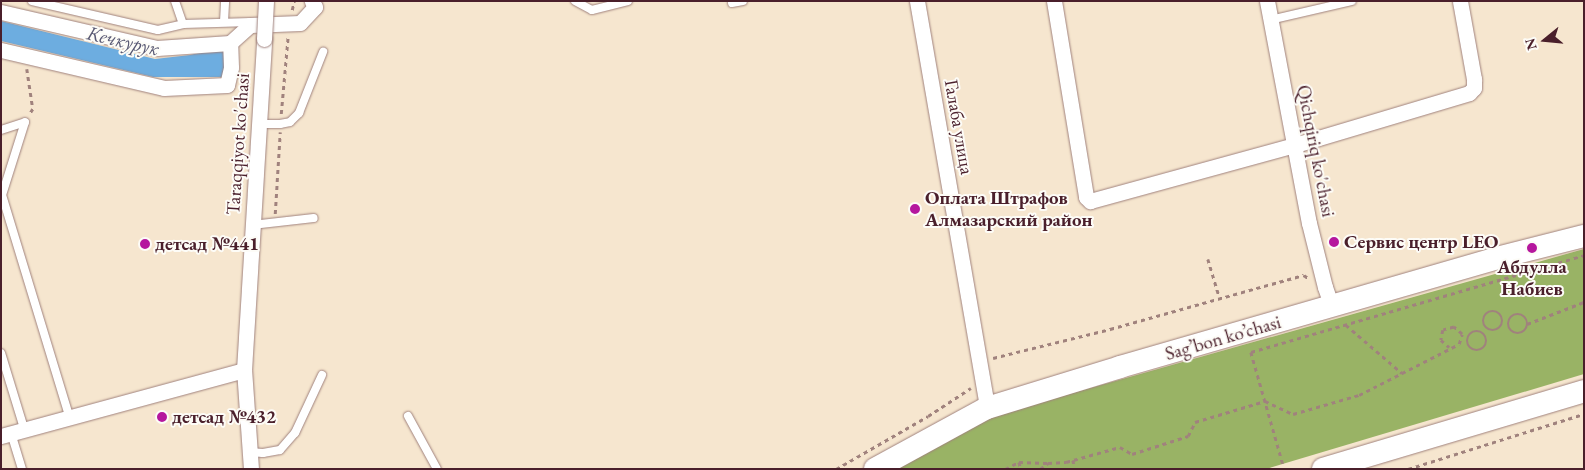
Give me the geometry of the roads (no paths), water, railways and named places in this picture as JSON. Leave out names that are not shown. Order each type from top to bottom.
[{"type":"main road","name":"Sag’bon ko’chasi","points":[[875,469],[987,408],[1328,297],[1584,236]]},
{"type":"main road","points":[[1323,469],[1584,391]]},
{"type":"street","name":"Taraqqiyot ko'chasi","points":[[251,469],[244,370],[266,1]]},
{"type":"street","points":[[1,12],[157,48],[230,43],[250,25],[300,23],[314,7],[312,1]]},
{"type":"street","name":"Галаба улица","points":[[916,1],[987,408]]},
{"type":"street","points":[[1054,1],[1086,197],[1090,201],[1295,145],[1469,93],[1474,88],[1474,79],[1460,1]]},
{"type":"street","name":"Qichqiriq ko'chasi","points":[[1267,1],[1309,223],[1328,297]]},
{"type":"street","points":[[1,50],[146,85],[179,88],[227,85],[230,67],[230,43]]},
{"type":"street","points":[[12,432],[244,370]]},
{"type":"lane","points":[[32,1],[158,30],[183,24],[265,22]]},
{"type":"lane","points":[[175,1],[183,24]]},
{"type":"lane","points":[[224,22],[225,1]]},
{"type":"lane","points":[[575,1],[592,10],[628,1]]},
{"type":"lane","points":[[732,3],[743,1]]},
{"type":"lane","points":[[1270,20],[1352,1]]},
{"type":"lane","points":[[259,124],[290,122],[299,114],[323,52]]},
{"type":"lane","points":[[1,130],[25,122],[2,195],[69,416]]},
{"type":"lane","points":[[252,225],[314,218]]},
{"type":"lane","points":[[1,353],[12,432],[22,469]]},
{"type":"lane","points":[[249,452],[263,453],[280,450],[296,433],[322,375]]},
{"type":"lane","points":[[408,416],[437,469]]},
{"type":"water","points":[[1,21],[155,59],[190,55],[223,47],[228,51],[223,77],[153,77],[1,41]]},
{"type":"place","name":"Оплата Штрафов Aлмазарский район","points":[[915,209]]},
{"type":"place","name":"Сервис центр LEO","points":[[1334,242]]},
{"type":"place","name":"детсад №441","points":[[145,244]]},
{"type":"place","name":"Абдулла Набиев","points":[[1532,248]]},
{"type":"place","name":"детсад №432","points":[[162,417]]},
{"type":"water label","name":"Кечкурук","points":[[123,41]]}]
